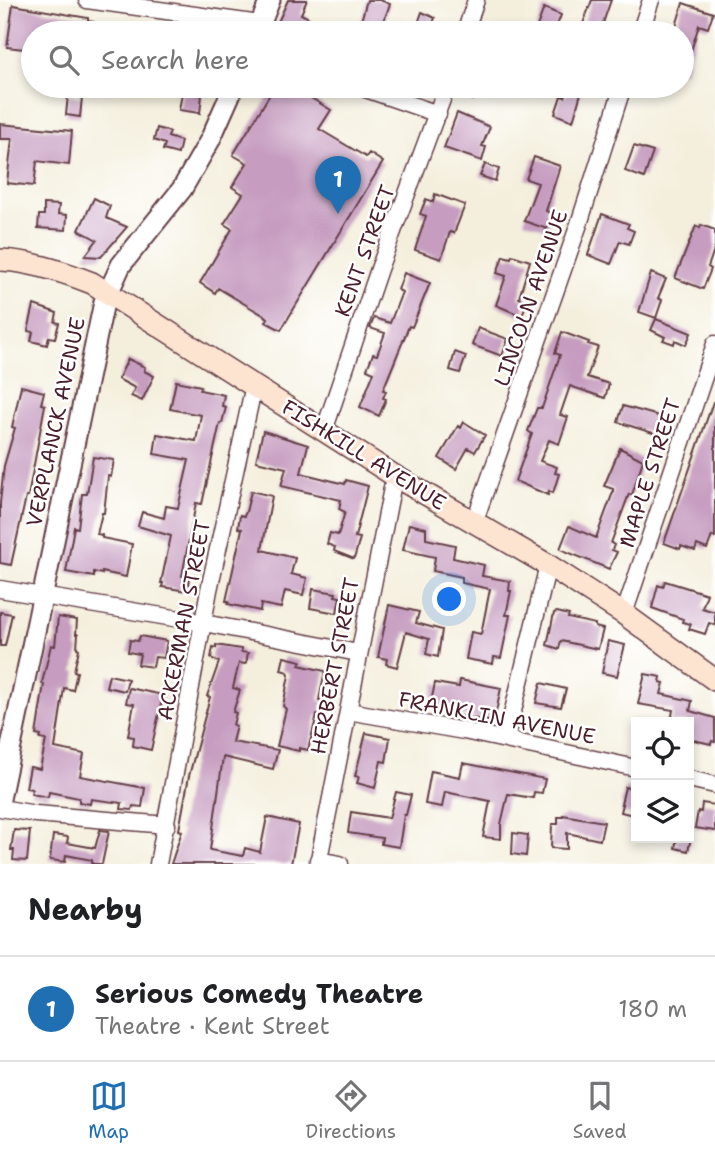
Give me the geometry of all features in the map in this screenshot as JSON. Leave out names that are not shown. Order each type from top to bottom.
[{"type":"main road","name":"FISHKILL AVENUE","points":[[0,260],[13,260],[70,274],[108,293],[398,478],[548,565],[624,614],[715,680]]},
{"type":"street","points":[[87,0],[212,21]]},
{"type":"street","points":[[262,21],[270,0]]},
{"type":"street","points":[[469,21],[476,0]]},
{"type":"street","points":[[644,21],[651,0]]},
{"type":"street","name":"VERPLANCK AVENUE","points":[[0,799],[104,302],[121,265],[182,189],[211,140],[229,98]]},
{"type":"street","points":[[392,98],[438,114]]},
{"type":"street","name":"KENT STREET","points":[[324,430],[379,269],[443,98]]},
{"type":"street","name":"LINCOLN AVENUE","points":[[474,523],[579,224],[619,98]]},
{"type":"street","name":"MAPLE STREET","points":[[624,614],[715,344]]},
{"type":"street","name":"ACKERMAN STREET","points":[[158,864],[204,622],[254,385]]},
{"type":"street","name":"HERBERT STREET","points":[[318,862],[392,488],[398,478]]},
{"type":"street","points":[[506,740],[548,565]]},
{"type":"street","points":[[0,589],[204,622],[358,653]]},
{"type":"street","name":"FRANKLIN AVENUE","points":[[348,711],[506,740],[631,767]]},
{"type":"street","points":[[693,780],[715,785]]},
{"type":"street","points":[[0,808],[36,814],[167,825]]},
{"type":"street","points":[[318,862],[340,864]]},
{"type":"building","points":[[288,0],[307,0],[301,14],[309,18],[308,21],[278,21]]},
{"type":"building","points":[[367,0],[380,0],[390,4],[384,21],[361,21]]},
{"type":"building","points":[[592,0],[611,0],[604,21],[584,21]]},
{"type":"building","points":[[683,3],[713,13],[708,28],[699,25],[694,41],[694,21],[678,21]]},
{"type":"building","points":[[13,5],[88,18],[88,21],[21,21],[21,49],[7,47]]},
{"type":"building","points":[[544,8],[561,15],[559,21],[539,21]]},
{"type":"building","points":[[422,12],[435,18],[434,21],[419,21]]},
{"type":"building","points":[[68,98],[82,98],[80,117],[66,115]]},
{"type":"building","points":[[181,98],[202,98],[200,113],[179,110]]},
{"type":"building","points":[[268,98],[311,98],[331,110],[319,129],[366,157],[369,153],[383,162],[281,330],[266,322],[268,318],[218,288],[215,293],[200,283],[232,229],[224,224],[243,194],[232,187],[247,163],[233,155]]},
{"type":"building","points":[[560,98],[580,98],[573,121],[555,114]]},
{"type":"building","points":[[457,113],[490,127],[482,146],[486,147],[482,161],[444,148]]},
{"type":"building","points":[[0,124],[72,131],[69,165],[37,161],[34,186],[7,183],[12,139],[0,139]]},
{"type":"building","points":[[157,128],[170,132],[168,137],[181,141],[178,154],[163,150],[165,144],[154,140]]},
{"type":"building","points":[[634,146],[653,152],[644,178],[625,171]]},
{"type":"building","points":[[534,157],[560,166],[546,211],[552,214],[547,229],[524,221],[538,183],[526,179]]},
{"type":"building","points":[[485,164],[499,169],[495,181],[480,176]]},
{"type":"building","points":[[435,194],[465,205],[454,233],[450,232],[441,259],[415,250],[426,216],[420,214],[426,199],[433,202]]},
{"type":"building","points":[[94,198],[110,206],[106,218],[127,227],[101,257],[85,256],[97,240],[79,230]]},
{"type":"building","points":[[44,204],[59,205],[58,214],[67,215],[66,230],[38,228],[39,215],[44,215]]},
{"type":"building","points":[[602,214],[629,224],[627,228],[634,231],[629,244],[620,241],[611,264],[588,255]]},
{"type":"building","points":[[701,225],[715,230],[715,247],[708,267],[711,269],[703,289],[675,278],[696,226],[700,228]]},
{"type":"building","points":[[512,255],[530,261],[519,298],[527,301],[522,316],[496,305],[506,276],[497,273],[503,256],[511,258]]},
{"type":"building","points":[[404,273],[430,283],[383,390],[386,391],[383,398],[386,399],[379,416],[360,407],[374,372],[367,369],[373,354],[377,355],[385,333],[370,328],[374,318],[390,323],[402,292],[398,290]]},
{"type":"building","points":[[651,273],[666,279],[658,298],[662,300],[656,318],[639,312]]},
{"type":"building","points":[[34,305],[57,313],[55,322],[59,323],[55,338],[49,337],[47,345],[31,341],[33,332],[28,331]]},
{"type":"building","points":[[656,319],[691,333],[686,345],[675,340],[674,344],[663,340],[665,337],[651,330]]},
{"type":"building","points":[[478,328],[508,339],[502,356],[472,345]]},
{"type":"building","points":[[562,332],[598,347],[587,377],[609,384],[605,398],[570,386],[560,415],[568,417],[559,444],[549,440],[540,461],[557,467],[555,473],[559,474],[553,493],[549,491],[548,495],[515,481],[532,434],[528,431],[537,408],[542,408],[560,355],[555,353]]},
{"type":"building","points":[[455,352],[466,356],[460,373],[450,370]]},
{"type":"building","points":[[128,359],[145,367],[144,371],[154,376],[142,401],[131,396],[135,388],[118,379]]},
{"type":"building","points":[[176,381],[201,386],[200,390],[224,395],[222,406],[226,407],[202,504],[196,503],[182,576],[189,577],[187,591],[162,587],[171,536],[138,526],[142,512],[164,518],[166,506],[178,508],[189,460],[154,454],[157,434],[196,441],[201,415],[170,409]]},
{"type":"building","points":[[21,386],[44,392],[41,404],[45,405],[28,497],[11,565],[0,563],[0,503],[4,466],[15,428],[12,427]]},
{"type":"building","points":[[713,402],[715,537],[712,536],[707,549],[697,545],[695,551],[681,546],[680,549],[664,543]]},
{"type":"building","points":[[623,406],[662,417],[656,434],[618,422]]},
{"type":"building","points":[[464,422],[485,435],[475,452],[468,448],[456,469],[439,458],[458,426],[461,428]]},
{"type":"building","points":[[263,431],[308,445],[301,473],[345,484],[346,480],[368,486],[355,537],[360,538],[354,559],[334,551],[335,547],[327,544],[330,533],[338,535],[345,512],[339,509],[341,500],[281,486],[286,468],[256,461]]},
{"type":"building","points":[[620,448],[643,460],[632,495],[629,494],[611,543],[614,545],[612,550],[617,552],[609,569],[560,549],[569,526],[596,538],[613,492],[613,489],[604,486]]},
{"type":"building","points":[[93,457],[114,460],[111,477],[108,476],[104,513],[97,534],[102,535],[102,538],[132,544],[126,577],[102,572],[94,572],[94,577],[66,572],[74,527],[78,528],[82,494],[87,494]]},
{"type":"building","points":[[251,491],[272,496],[262,550],[295,558],[291,574],[307,578],[303,595],[285,591],[281,608],[261,604],[260,611],[228,604],[229,601],[226,601],[242,529],[238,528],[240,515],[244,516],[246,512]]},
{"type":"building","points":[[409,524],[426,528],[426,539],[455,545],[453,558],[484,565],[482,576],[510,581],[511,591],[506,615],[510,615],[501,658],[494,657],[493,664],[466,659],[471,632],[481,634],[490,589],[462,583],[462,577],[433,571],[435,557],[403,550]]},
{"type":"building","points":[[665,581],[707,594],[702,608],[715,612],[715,625],[709,623],[705,634],[689,629],[691,624],[682,622],[683,619],[652,608],[658,585],[663,587]]},
{"type":"building","points":[[313,589],[336,593],[335,596],[340,597],[337,613],[310,608]]},
{"type":"building","points":[[389,605],[419,612],[416,623],[442,630],[438,657],[426,654],[429,639],[406,632],[397,667],[386,664],[387,659],[378,657]]},
{"type":"building","points":[[0,612],[12,614],[5,646],[0,646]]},
{"type":"building","points":[[554,613],[603,629],[598,649],[561,641],[559,649],[547,645]]},
{"type":"building","points":[[58,617],[77,620],[79,649],[73,690],[64,688],[55,748],[84,754],[80,776],[145,788],[142,807],[121,809],[122,803],[91,799],[90,804],[79,802],[79,798],[49,792],[48,797],[31,794],[32,789],[26,788],[30,767],[40,769],[46,740],[36,735],[44,684],[42,683],[51,645],[55,646]]},
{"type":"building","points":[[140,636],[167,641],[164,658],[155,657],[153,667],[138,665],[140,654],[128,652],[130,640],[138,641]]},
{"type":"building","points":[[608,641],[625,645],[617,676],[602,673]]},
{"type":"building","points":[[216,645],[241,649],[241,652],[248,653],[246,664],[239,663],[233,688],[240,690],[233,712],[236,713],[233,725],[236,726],[232,742],[278,750],[273,769],[223,757],[210,850],[243,856],[245,848],[260,852],[267,817],[299,824],[291,864],[171,864],[182,831],[179,830],[189,776],[210,697],[207,696],[219,662],[211,658]]},
{"type":"building","points":[[284,657],[301,661],[299,665],[325,671],[319,700],[323,701],[321,716],[317,715],[308,750],[299,748],[299,751],[277,746],[286,709],[283,706],[289,675],[281,670]]},
{"type":"building","points":[[645,674],[661,677],[660,682],[664,683],[661,694],[692,701],[690,711],[715,718],[715,742],[712,741],[711,744],[694,740],[694,717],[672,717],[673,710],[638,704]]},
{"type":"building","points":[[109,675],[128,679],[125,691],[106,687]]},
{"type":"building","points":[[460,680],[501,688],[494,722],[430,707],[435,683],[459,687]]},
{"type":"building","points":[[541,683],[566,689],[561,707],[536,703]]},
{"type":"building","points":[[129,688],[163,695],[151,750],[133,746],[134,737],[128,736],[134,704],[126,703]]},
{"type":"building","points":[[366,733],[390,738],[386,762],[381,761],[375,788],[357,783],[359,777],[355,776]]},
{"type":"building","points":[[463,763],[545,779],[542,793],[534,792],[533,798],[508,794],[501,824],[501,839],[483,837],[490,801],[445,792],[442,807],[425,804],[431,771],[460,777]]},
{"type":"building","points":[[625,787],[631,789],[631,814],[621,812]]},
{"type":"building","points":[[396,792],[411,795],[404,815],[399,847],[381,844],[382,838],[348,833],[351,812],[389,818]]},
{"type":"building","points":[[702,803],[715,805],[715,831],[695,828]]},
{"type":"building","points":[[563,815],[604,822],[600,840],[567,833],[567,849],[551,848],[552,824],[558,824],[558,817]]},
{"type":"building","points":[[14,830],[30,831],[27,861],[13,860],[14,850],[11,850]]},
{"type":"building","points":[[100,830],[109,831],[102,864],[92,864],[92,860],[66,855],[65,862],[50,860],[53,835],[68,837],[67,843],[95,848]]},
{"type":"building","points":[[513,833],[528,835],[526,856],[512,854]]},
{"type":"building","points":[[676,843],[690,843],[688,851],[675,848]]},
{"type":"place","name":"Serious Comedy Theatre","points":[[338,214]]}]
